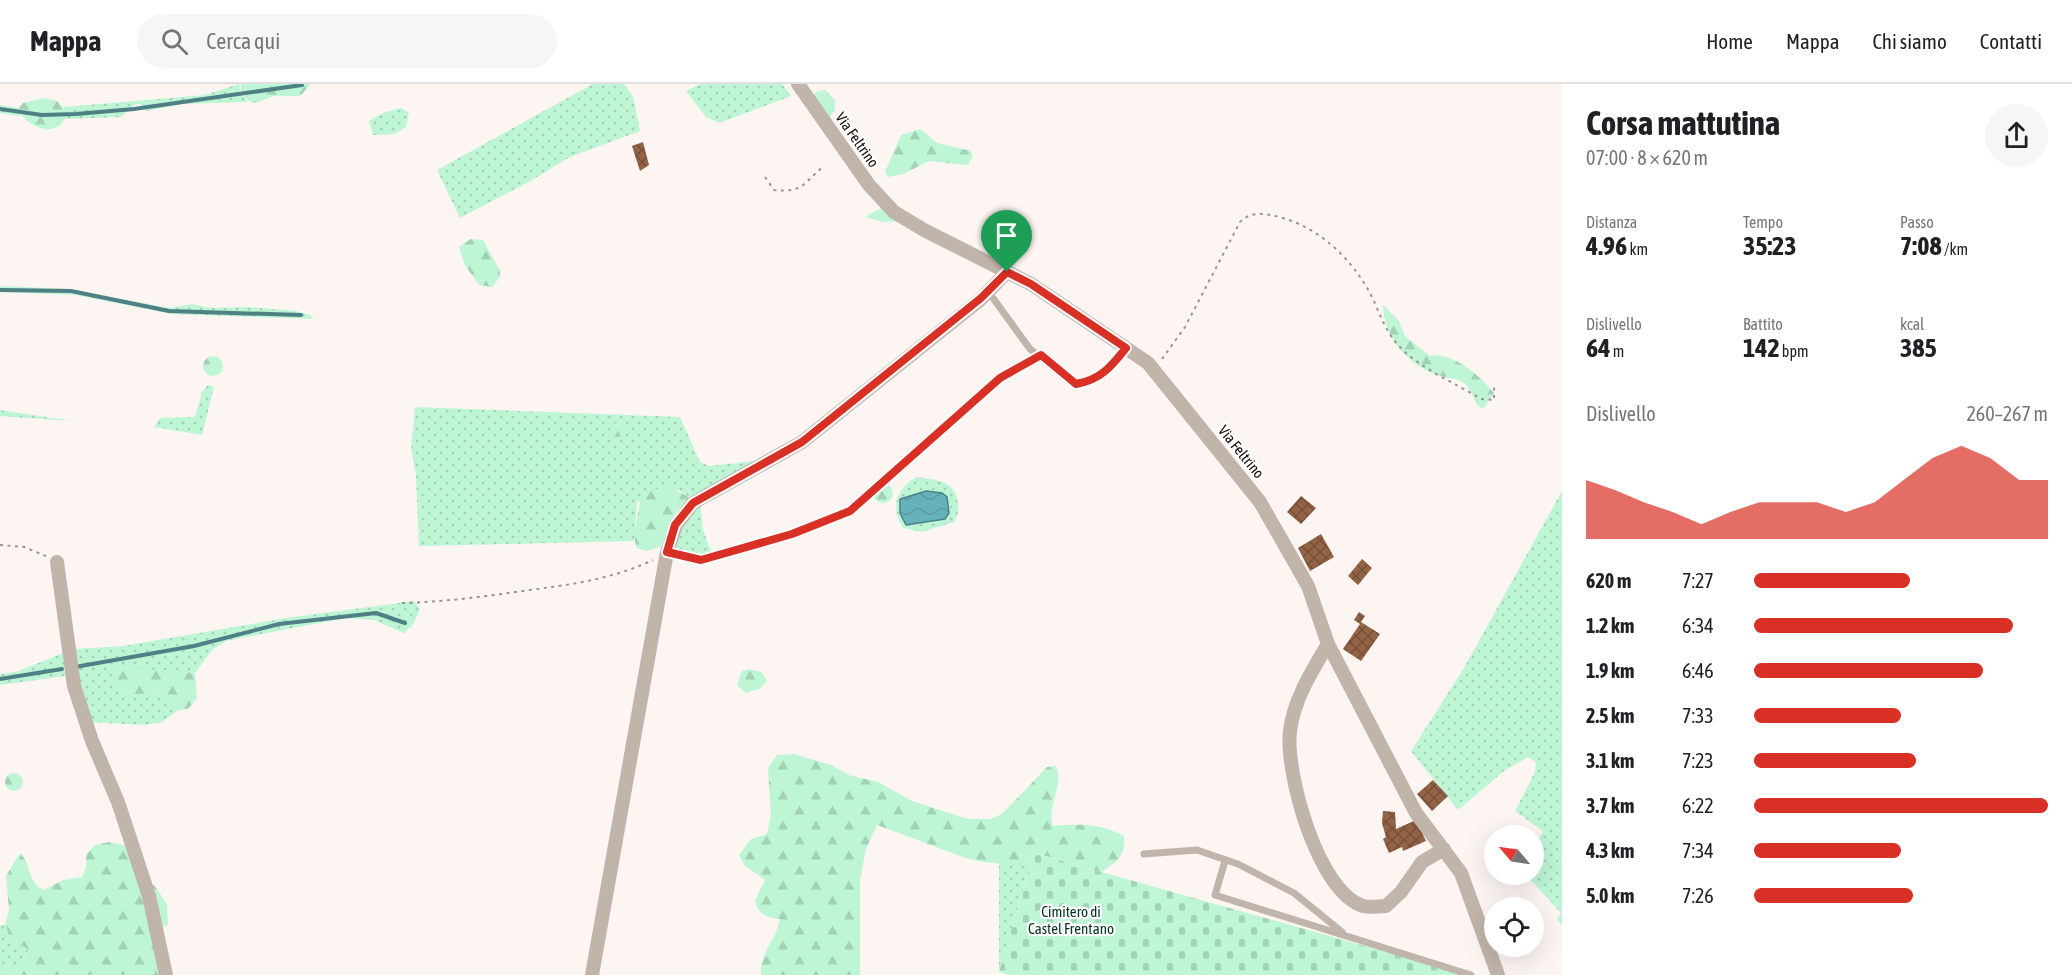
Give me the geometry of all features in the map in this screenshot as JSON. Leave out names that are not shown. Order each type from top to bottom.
[{"type":"street","name":"Via Feltrino","points":[[798,84],[869,185],[894,212],[924,230],[1031,284],[1126,348],[1153,370],[1260,502],[1308,586],[1328,644],[1416,813],[1461,873],[1498,975]]},
{"type":"street","points":[[591,975],[667,552],[675,525],[693,503],[802,442],[988,291],[1007,272]]},
{"type":"street","points":[[57,562],[74,686],[92,741],[118,802],[149,896],[166,975]]},
{"type":"street","points":[[1328,644],[1309,676],[1295,708],[1290,733],[1292,762],[1306,829],[1315,852],[1334,880],[1353,900],[1364,906],[1386,906],[1401,892],[1422,862],[1444,849]]},
{"type":"lane","points":[[988,291],[1030,349],[1041,355],[1076,384],[1092,381],[1111,368],[1126,348]]},
{"type":"lane","points":[[1144,855],[1197,850],[1238,864],[1294,893],[1346,936]]},
{"type":"lane","points":[[1225,861],[1215,895],[1471,975]]},
{"type":"path","points":[[765,177],[774,190],[793,191],[800,189],[824,166]]},
{"type":"path","points":[[1153,370],[1185,327],[1240,222],[1245,217],[1261,213],[1295,221],[1326,239],[1353,267],[1372,296],[1385,327],[1406,354],[1481,399],[1494,400],[1494,386]]},
{"type":"path","points":[[402,603],[474,598],[590,582],[616,575],[667,552],[701,560],[783,537],[850,511],[1000,378],[1041,355]]},
{"type":"path","points":[[0,545],[24,547],[57,562]]},
{"type":"green space","points":[[239,84],[241,94],[248,102],[182,104],[147,111],[141,104],[134,105],[121,117],[65,119],[64,107],[205,95]]},
{"type":"green space","points":[[241,84],[311,84],[301,95],[274,96],[256,103],[249,101],[241,94]]},
{"type":"green space","points":[[593,84],[624,84],[633,96],[640,131],[570,157],[460,218],[437,170]]},
{"type":"green space","points":[[700,84],[782,84],[791,96],[719,123],[706,117],[686,91]]},
{"type":"green space","points":[[825,90],[835,100],[835,110],[829,118],[812,96],[818,91]]},
{"type":"green space","points":[[43,98],[57,101],[67,112],[58,127],[43,129],[35,126],[28,122],[18,108],[23,103]]},
{"type":"green space","points":[[0,105],[18,108],[21,116],[0,113]]},
{"type":"green space","points":[[401,108],[409,113],[406,127],[394,134],[373,135],[369,121],[383,113]]},
{"type":"green space","points":[[920,129],[937,143],[971,151],[973,156],[968,165],[929,161],[903,174],[888,177],[885,172],[901,135]]},
{"type":"green space","points":[[885,206],[901,221],[884,222],[865,217]]},
{"type":"green space","points":[[471,239],[483,240],[500,271],[500,277],[492,287],[479,285],[465,265],[459,247]]},
{"type":"green space","points":[[0,286],[69,289],[169,308],[192,304],[211,308],[247,307],[296,311],[310,315],[313,319],[171,314],[76,295],[0,292]]},
{"type":"green space","points":[[1383,305],[1399,321],[1405,336],[1430,356],[1457,361],[1488,386],[1494,393],[1483,409],[1464,383],[1426,370],[1399,348],[1388,328]]},
{"type":"green space","points":[[209,356],[217,356],[223,362],[223,370],[217,376],[209,376],[203,370],[203,362]]},
{"type":"green space","points":[[208,385],[214,387],[202,435],[154,427],[160,418],[195,417],[202,392]]},
{"type":"green space","points":[[415,407],[680,417],[700,462],[709,466],[766,460],[689,497],[679,490],[637,502],[634,541],[419,546],[416,476],[411,448]]},
{"type":"green space","points":[[0,410],[72,421],[0,416]]},
{"type":"green space","points":[[614,423],[620,423],[624,430],[620,437],[614,437],[610,433],[610,427]]},
{"type":"green space","points":[[917,477],[938,480],[949,485],[958,503],[958,513],[954,522],[922,532],[903,528],[897,513],[897,499],[910,481]],"holes":[[[926,491],[949,506],[946,519],[906,525],[900,513],[900,499]]]},
{"type":"green space","points":[[883,483],[890,486],[893,493],[890,500],[883,503],[876,500],[873,493],[876,486]]},
{"type":"green space","points":[[668,486],[689,497],[675,513],[660,547],[646,551],[637,548],[635,533],[641,499],[647,493]]},
{"type":"green space","points":[[1562,491],[1562,925],[1557,919],[1561,913],[1535,885],[1544,885],[1544,825],[1535,825],[1515,811],[1535,772],[1536,762],[1528,757],[1504,771],[1458,810],[1411,751],[1464,668]]},
{"type":"green space","points":[[700,502],[703,530],[712,554],[698,555],[671,547],[680,520]]},
{"type":"green space","points":[[414,601],[420,609],[414,623],[404,633],[374,620],[345,618],[226,641],[212,650],[195,673],[111,667],[113,679],[122,691],[159,696],[177,711],[162,722],[145,725],[88,722],[76,672],[76,649],[123,646],[286,618]]},
{"type":"green space","points":[[63,653],[65,676],[0,685],[0,674],[16,672]]},
{"type":"green space","points":[[110,666],[195,673],[197,698],[189,708],[177,711],[159,696],[121,691],[113,678]]},
{"type":"green space","points":[[748,669],[762,672],[767,681],[759,689],[746,693],[737,685],[742,671]]},
{"type":"green space","points":[[794,754],[831,765],[849,775],[878,782],[912,801],[968,819],[990,819],[1002,814],[1047,767],[1056,766],[1058,781],[1051,818],[1053,826],[1081,825],[1106,829],[1124,836],[1124,849],[1116,861],[1102,872],[1035,853],[1030,866],[983,862],[963,857],[877,825],[866,849],[860,880],[860,975],[761,975],[765,953],[780,919],[767,917],[759,910],[755,901],[765,880],[745,866],[739,855],[751,839],[767,834],[771,814],[768,768],[777,755]]},
{"type":"green space","points":[[10,773],[18,773],[23,778],[21,789],[10,791],[5,786],[5,778]]},
{"type":"green space","points":[[109,842],[127,846],[140,886],[154,885],[167,904],[168,925],[151,930],[159,975],[0,975],[0,962],[14,971],[24,964],[28,949],[12,940],[5,925],[9,910],[6,876],[20,853],[35,883],[44,890],[63,880],[82,877],[86,867],[86,854],[95,845]]},
{"type":"green space","name":"Cimitero di Castel Frentano","points":[[1034,853],[1468,975],[1010,975],[999,972]]},
{"type":"green space","points":[[999,862],[1030,866],[999,972]]},
{"type":"green space","points":[[0,925],[5,925],[12,940],[28,949],[24,964],[14,971],[0,962]]},
{"type":"water","points":[[926,491],[942,493],[947,497],[949,513],[945,519],[906,525],[900,513],[900,499]]},
{"type":"building","points":[[643,142],[649,165],[640,171],[632,146]]},
{"type":"building","points":[[1301,496],[1316,508],[1301,524],[1287,512]]},
{"type":"building","points":[[1321,534],[1334,557],[1310,571],[1298,548]]},
{"type":"building","points":[[1362,559],[1372,568],[1358,585],[1348,576]]},
{"type":"building","points":[[1359,612],[1365,616],[1361,622],[1380,634],[1361,661],[1343,649],[1360,624],[1354,620]]},
{"type":"building","points":[[1433,780],[1448,796],[1432,811],[1417,794]]},
{"type":"building","points":[[1383,811],[1395,812],[1396,829],[1416,820],[1426,841],[1403,851],[1402,847],[1389,853],[1383,839],[1386,837],[1382,823]]},
{"type":"waterway","points":[[0,109],[42,115],[76,114],[134,109],[302,85]]},
{"type":"waterway","points":[[0,290],[71,291],[169,311],[301,315]]},
{"type":"waterway","points":[[75,667],[194,646],[279,624],[376,613],[405,623]]},
{"type":"waterway","points":[[0,679],[62,669]]},
{"type":"route","points":[[1007,272],[1031,284],[1126,348],[1111,368],[1092,381],[1076,384],[1064,377],[1041,355],[1000,378],[850,511],[792,534],[701,560],[667,552],[675,525],[693,503],[802,442],[981,298],[1007,272]]}]
